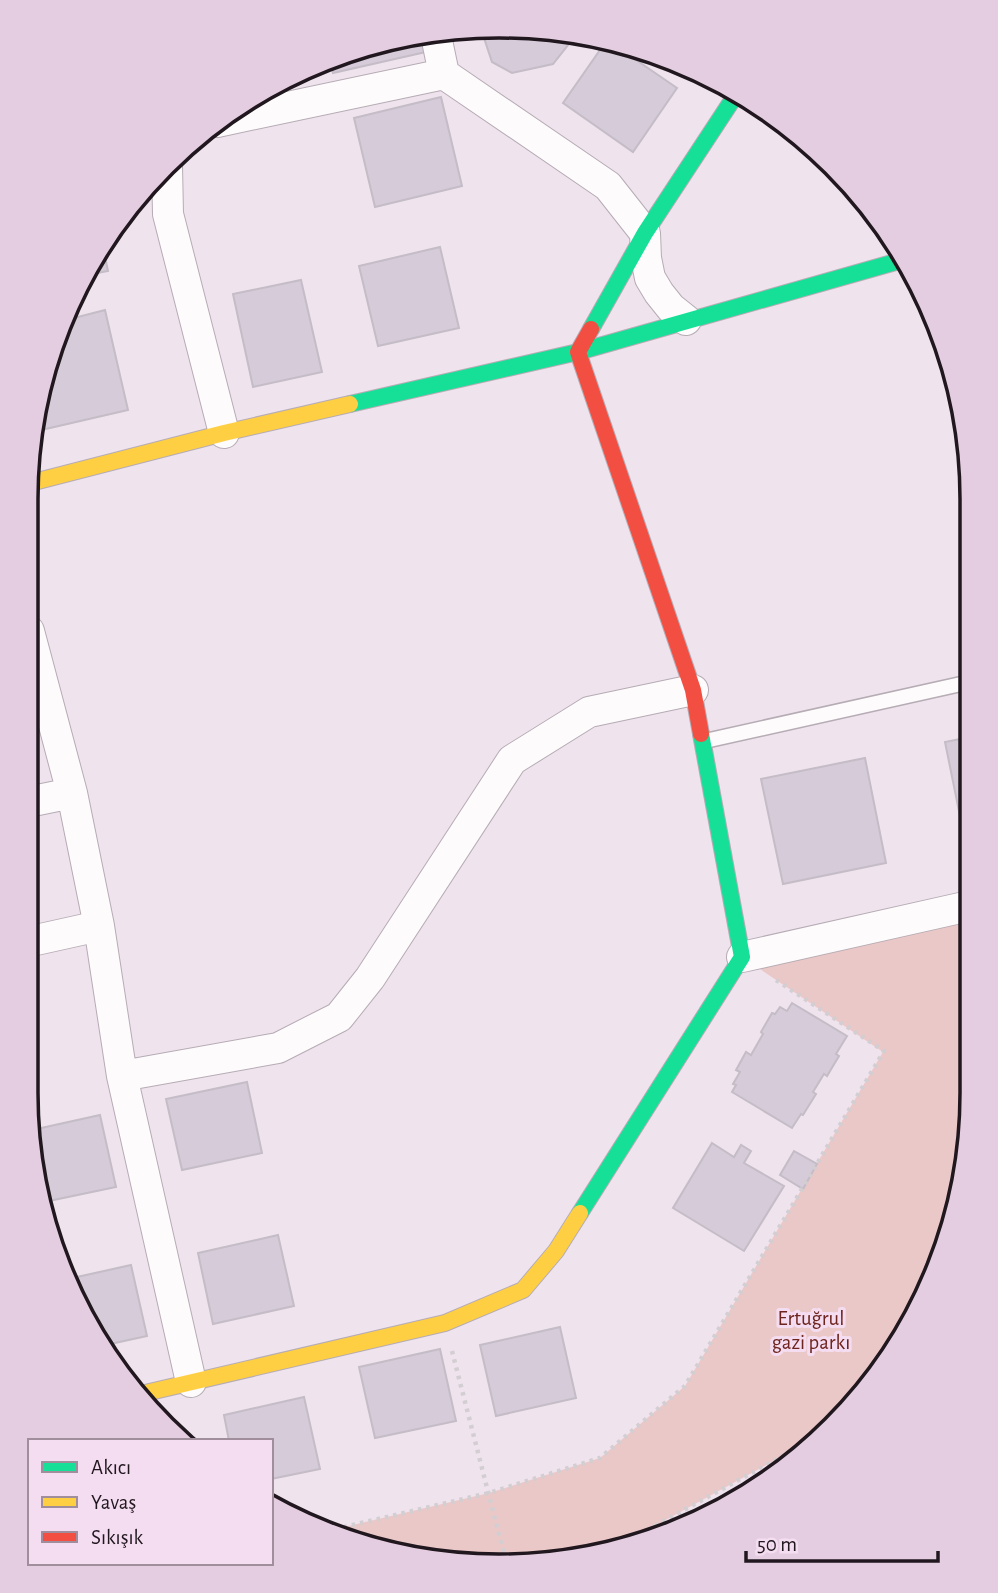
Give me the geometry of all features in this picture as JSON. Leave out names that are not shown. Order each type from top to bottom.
[{"type":"street","points":[[437,42],[444,74],[608,186],[645,233],[650,278],[671,308],[686,320]]},
{"type":"street","points":[[242,117],[444,74]]},
{"type":"street","points":[[148,1392],[445,1323],[523,1290],[556,1251],[742,957],[693,690],[578,352],[645,233],[731,101]]},
{"type":"street","points":[[167,179],[168,214],[224,433]]},
{"type":"street","points":[[39,481],[224,433],[578,352],[894,262]]},
{"type":"street","points":[[38,665],[72,793],[99,926],[122,1076],[191,1382]]},
{"type":"street","points":[[122,1076],[278,1048],[339,1017],[369,978],[512,760],[589,712],[693,690]]},
{"type":"street","points":[[38,800],[72,793]]},
{"type":"street","points":[[742,957],[960,908]]},
{"type":"street","points":[[38,940],[99,926]]},
{"type":"lane","points":[[702,741],[960,684]]},
{"type":"path","points":[[344,1527],[489,1493],[600,1458],[685,1386],[884,1051],[742,957]]},
{"type":"path","points":[[445,1323],[504,1554]]},
{"type":"path","points":[[648,1529],[783,1456]]},
{"type":"green space","name":"Ertuğrul gazi parkı","points":[[960,908],[960,1094],[951,1184],[935,1242],[924,1270],[912,1298],[882,1350],[825,1420],[783,1456],[647,1530],[589,1546],[559,1551],[469,1554],[409,1546],[344,1527],[489,1493],[600,1458],[685,1386],[883,1052],[742,957]]},
{"type":"building","points":[[484,38],[529,39],[569,44],[553,64],[512,73],[492,62]]},
{"type":"building","points":[[424,44],[426,52],[333,73],[332,70],[351,63]]},
{"type":"building","points":[[600,50],[635,59],[677,88],[633,152],[563,103]]},
{"type":"building","points":[[441,97],[462,186],[375,207],[354,118]]},
{"type":"building","points":[[440,247],[459,328],[378,346],[359,266]]},
{"type":"building","points":[[106,260],[108,271],[98,273]]},
{"type":"building","points":[[301,280],[322,372],[253,387],[233,294]]},
{"type":"building","points":[[105,310],[128,410],[44,429],[54,380],[76,317]]},
{"type":"building","points":[[960,739],[960,816],[945,742]]},
{"type":"building","points":[[865,758],[886,863],[783,884],[761,779]]},
{"type":"building","points":[[792,1003],[847,1036],[836,1054],[839,1056],[827,1076],[824,1074],[813,1092],[816,1094],[792,1128],[732,1092],[740,1072],[736,1070],[746,1052],[751,1055],[772,1013],[775,1014],[780,1007],[787,1011]]},
{"type":"building","points":[[247,1082],[262,1153],[182,1170],[166,1099]]},
{"type":"building","points":[[100,1115],[116,1187],[51,1201],[39,1128]]},
{"type":"building","points":[[712,1143],[734,1157],[741,1145],[751,1151],[744,1163],[784,1186],[744,1251],[673,1208]]},
{"type":"building","points":[[794,1151],[817,1164],[803,1189],[780,1175]]},
{"type":"building","points":[[278,1235],[294,1306],[213,1324],[198,1253]]},
{"type":"building","points":[[131,1265],[147,1336],[112,1344],[77,1277]]},
{"type":"building","points":[[560,1327],[576,1398],[496,1416],[480,1345]]},
{"type":"building","points":[[440,1349],[456,1421],[375,1438],[359,1367]]},
{"type":"building","points":[[304,1397],[320,1469],[273,1479],[273,1439],[229,1439],[224,1415]]},
{"type":"traffic: fast","points":[[591,329],[645,233],[731,101]]},
{"type":"traffic: fast","points":[[350,404],[578,352],[894,262]]},
{"type":"traffic: fast","points":[[580,1213],[742,957],[701,734]]},
{"type":"traffic: slow","points":[[39,481],[350,404]]},
{"type":"traffic: slow","points":[[148,1392],[445,1323],[523,1290],[556,1251],[580,1213]]},
{"type":"traffic: jam","points":[[591,329],[578,352],[693,690],[701,734]]}]
